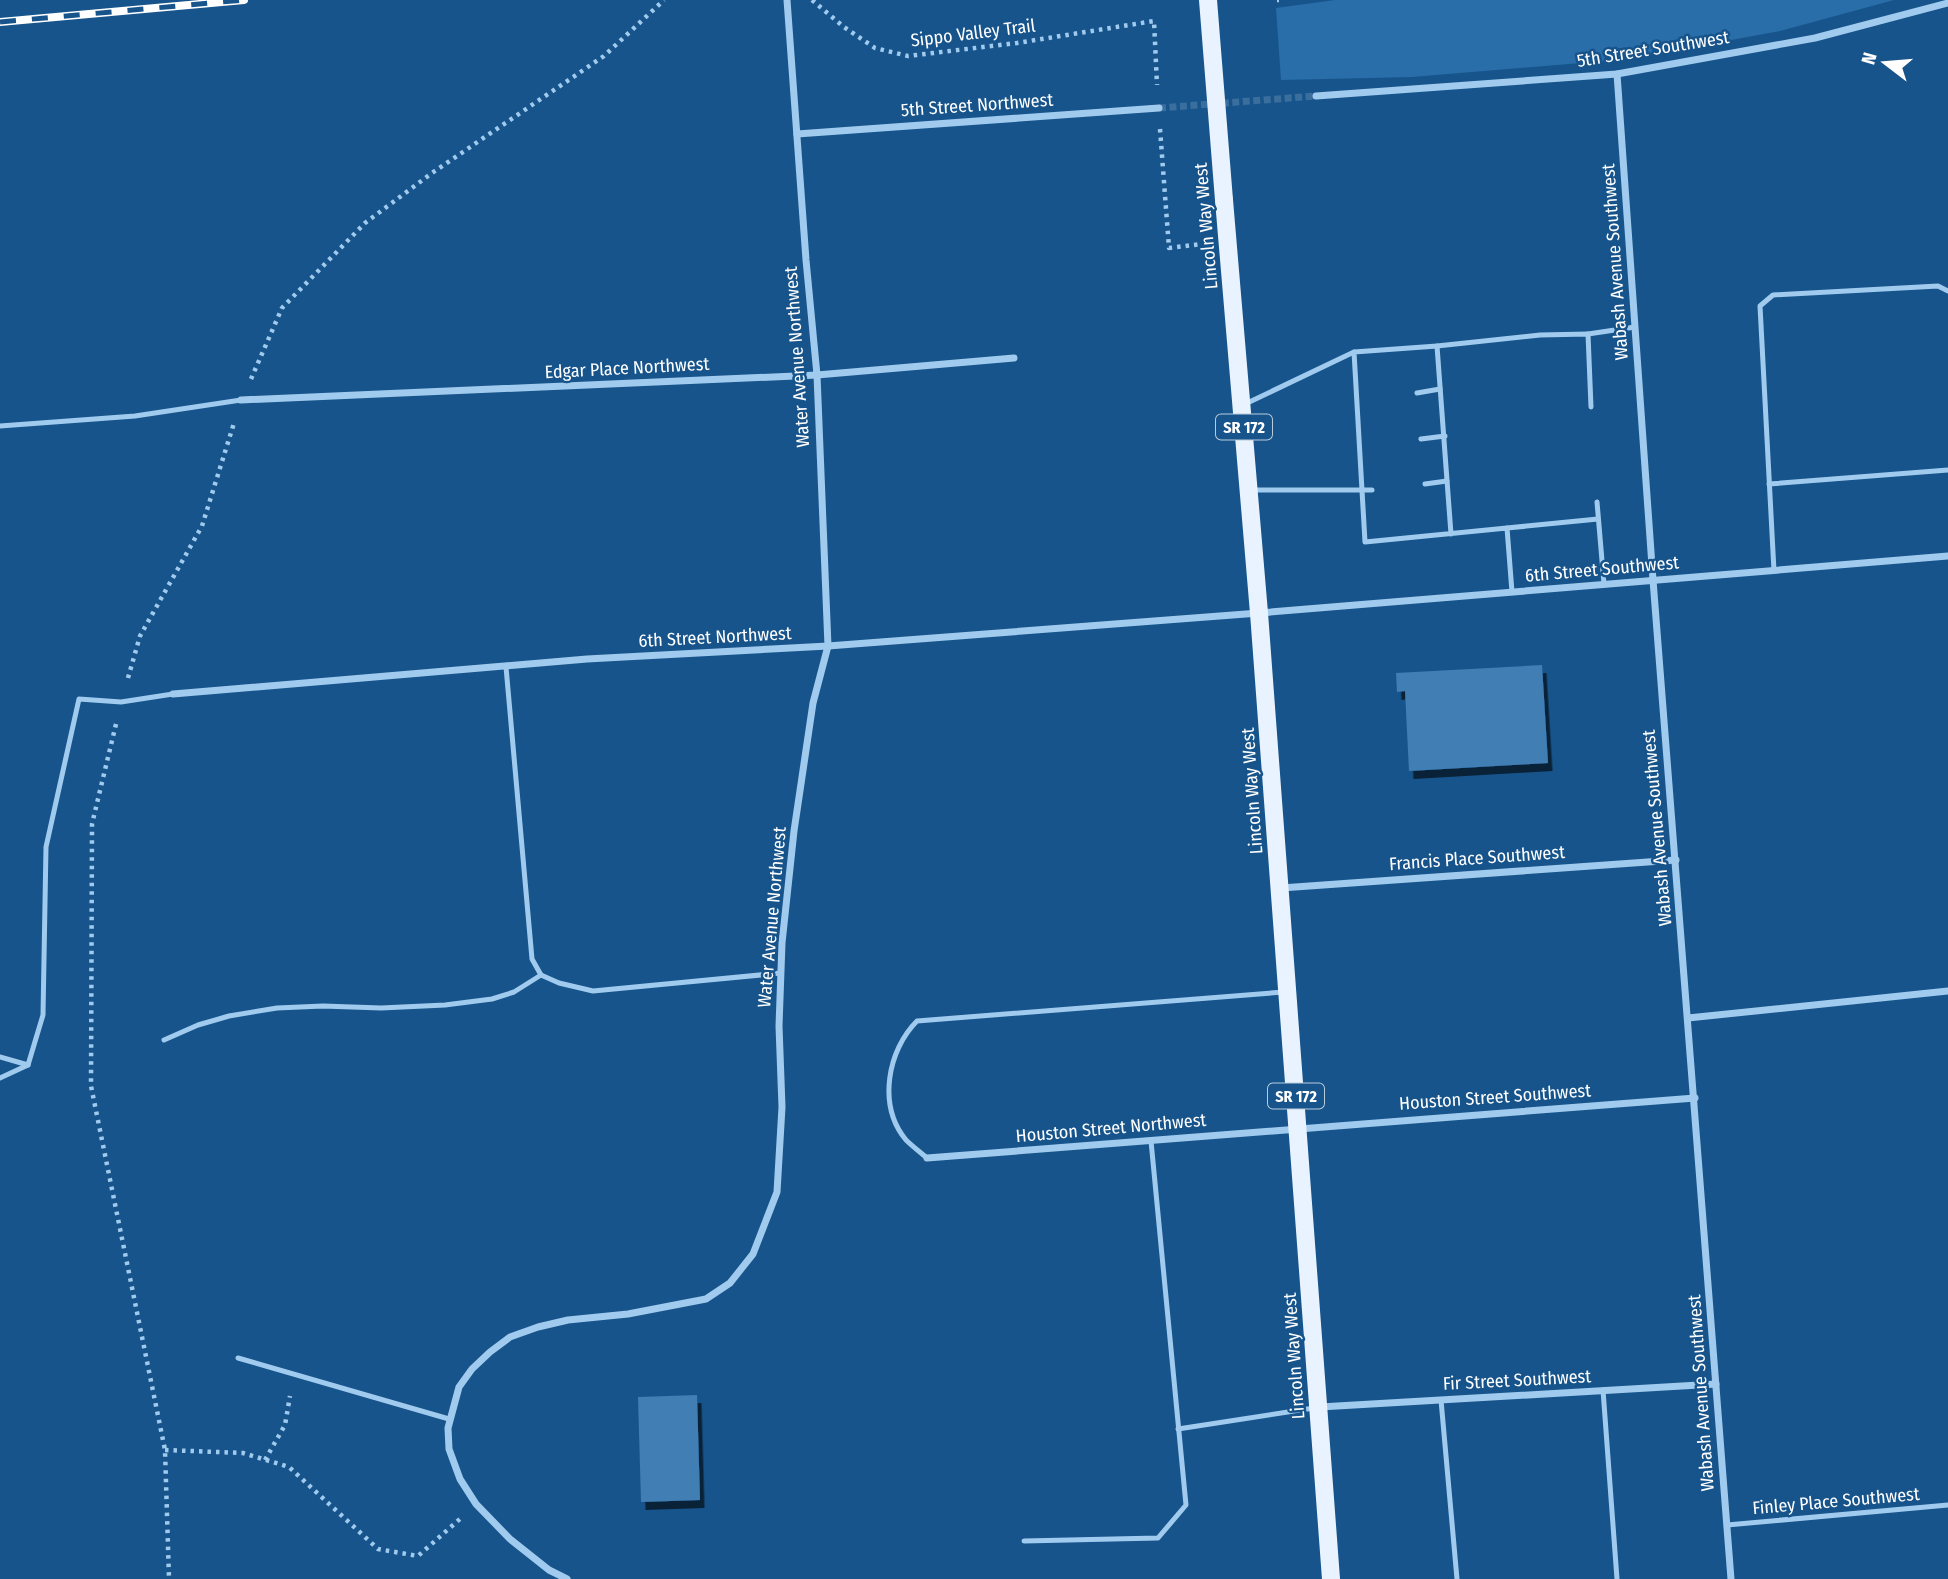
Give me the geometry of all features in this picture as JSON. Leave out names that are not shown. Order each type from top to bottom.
[{"type":"main road","name":"Lincoln Way West","points":[[1208,0],[1243,405],[1331,1579]]},
{"type":"street","name":"Water Avenue Northwest","points":[[567,1579],[529,1555],[476,1504],[460,1479],[449,1449],[449,1419],[459,1387],[472,1369],[490,1352],[510,1337],[538,1326],[628,1314],[706,1299],[730,1283],[753,1254],[777,1192],[782,1107],[779,1026],[782,943],[794,831],[813,703],[828,646],[817,375],[787,0]]},
{"type":"street","name":"5th Street Southwest","points":[[1316,96],[1617,74],[1815,37],[1948,3]]},
{"type":"street","name":"Wabash Avenue Southwest","points":[[1617,74],[1653,580],[1731,1579]]},
{"type":"street","name":"5th Street Northwest","points":[[797,134],[1158,108]]},
{"type":"street","name":"Edgar Place Northwest","points":[[242,400],[817,375],[1014,358]]},
{"type":"street","name":"6th Street Southwest","points":[[1259,613],[1948,556]]},
{"type":"street","name":"6th Street Northwest","points":[[173,694],[587,659],[828,646],[1259,613]]},
{"type":"street","name":"Francis Place Southwest","points":[[1280,888],[1676,860]]},
{"type":"street","points":[[1689,1018],[1948,991]]},
{"type":"street","name":"Houston Street Southwest","points":[[1298,1128],[1695,1098]]},
{"type":"street","name":"Houston Street Northwest","points":[[927,1158],[1298,1128]]},
{"type":"street","name":"Fir Street Southwest","points":[[1319,1407],[1716,1384]]},
{"type":"lane","points":[[1774,570],[1760,306],[1773,295],[1938,286],[1948,291]]},
{"type":"lane","points":[[1243,405],[1354,352],[1540,335],[1588,334],[1635,327]]},
{"type":"lane","points":[[1588,334],[1591,407]]},
{"type":"lane","points":[[1437,346],[1451,534]]},
{"type":"lane","points":[[1354,352],[1366,542],[1598,519]]},
{"type":"lane","points":[[1417,393],[1440,389]]},
{"type":"lane","points":[[1357,398],[1365,398]]},
{"type":"lane","points":[[0,425],[135,416],[242,400]]},
{"type":"lane","points":[[1422,439],[1444,436]]},
{"type":"lane","points":[[1360,446],[1370,445]]},
{"type":"lane","points":[[1769,484],[1948,470]]},
{"type":"lane","points":[[1425,484],[1447,481]]},
{"type":"lane","points":[[1249,490],[1372,490]]},
{"type":"lane","points":[[1597,502],[1604,584]]},
{"type":"lane","points":[[1507,528],[1511,592]]},
{"type":"lane","points":[[506,667],[532,959],[541,975],[559,984],[593,991],[781,973]]},
{"type":"lane","points":[[0,1078],[28,1065],[43,1015],[46,847],[79,699],[121,702],[173,694]]},
{"type":"lane","points":[[164,1040],[198,1025],[229,1016],[277,1008],[381,1008],[445,1005],[492,999],[514,992],[541,975]]},
{"type":"lane","points":[[927,1158],[905,1139],[899,1128],[893,1116],[889,1088],[894,1056],[906,1033],[917,1021],[1288,992]]},
{"type":"lane","points":[[0,1056],[28,1065]]},
{"type":"lane","points":[[1024,1541],[1158,1538],[1186,1505],[1151,1140]]},
{"type":"lane","points":[[238,1358],[449,1419]]},
{"type":"lane","points":[[1603,1390],[1617,1579]]},
{"type":"lane","points":[[1441,1400],[1457,1579]]},
{"type":"lane","points":[[1178,1429],[1319,1407]]},
{"type":"lane","name":"Finley Place Southwest","points":[[1727,1525],[1948,1505]]},
{"type":"path","points":[[169,1579],[165,1451],[92,1086],[92,824],[140,636],[202,526],[242,400],[282,308],[365,223],[432,173],[604,56],[664,0]]},
{"type":"path","name":"Sippo Valley Trail","points":[[812,0],[875,48],[908,56],[1017,43],[1154,21],[1158,108]]},
{"type":"path","points":[[1158,108],[1169,248]]},
{"type":"path","points":[[265,1460],[285,1425],[294,1374]]},
{"type":"path","points":[[165,1451],[243,1453],[289,1467],[378,1549],[418,1556],[476,1504]]},
{"type":"shaded area","points":[[1335,0],[1894,0],[1780,31],[1628,59],[1412,77],[1281,80],[1276,8]]},
{"type":"building","points":[[1542,665],[1548,763],[1409,771],[1405,691],[1397,692],[1396,673]]},
{"type":"building","points":[[697,1395],[700,1500],[641,1502],[638,1397]]},
{"type":"tunnel","points":[[1159,108],[1316,96]]},
{"type":"railway","points":[[0,22],[244,0]]}]
